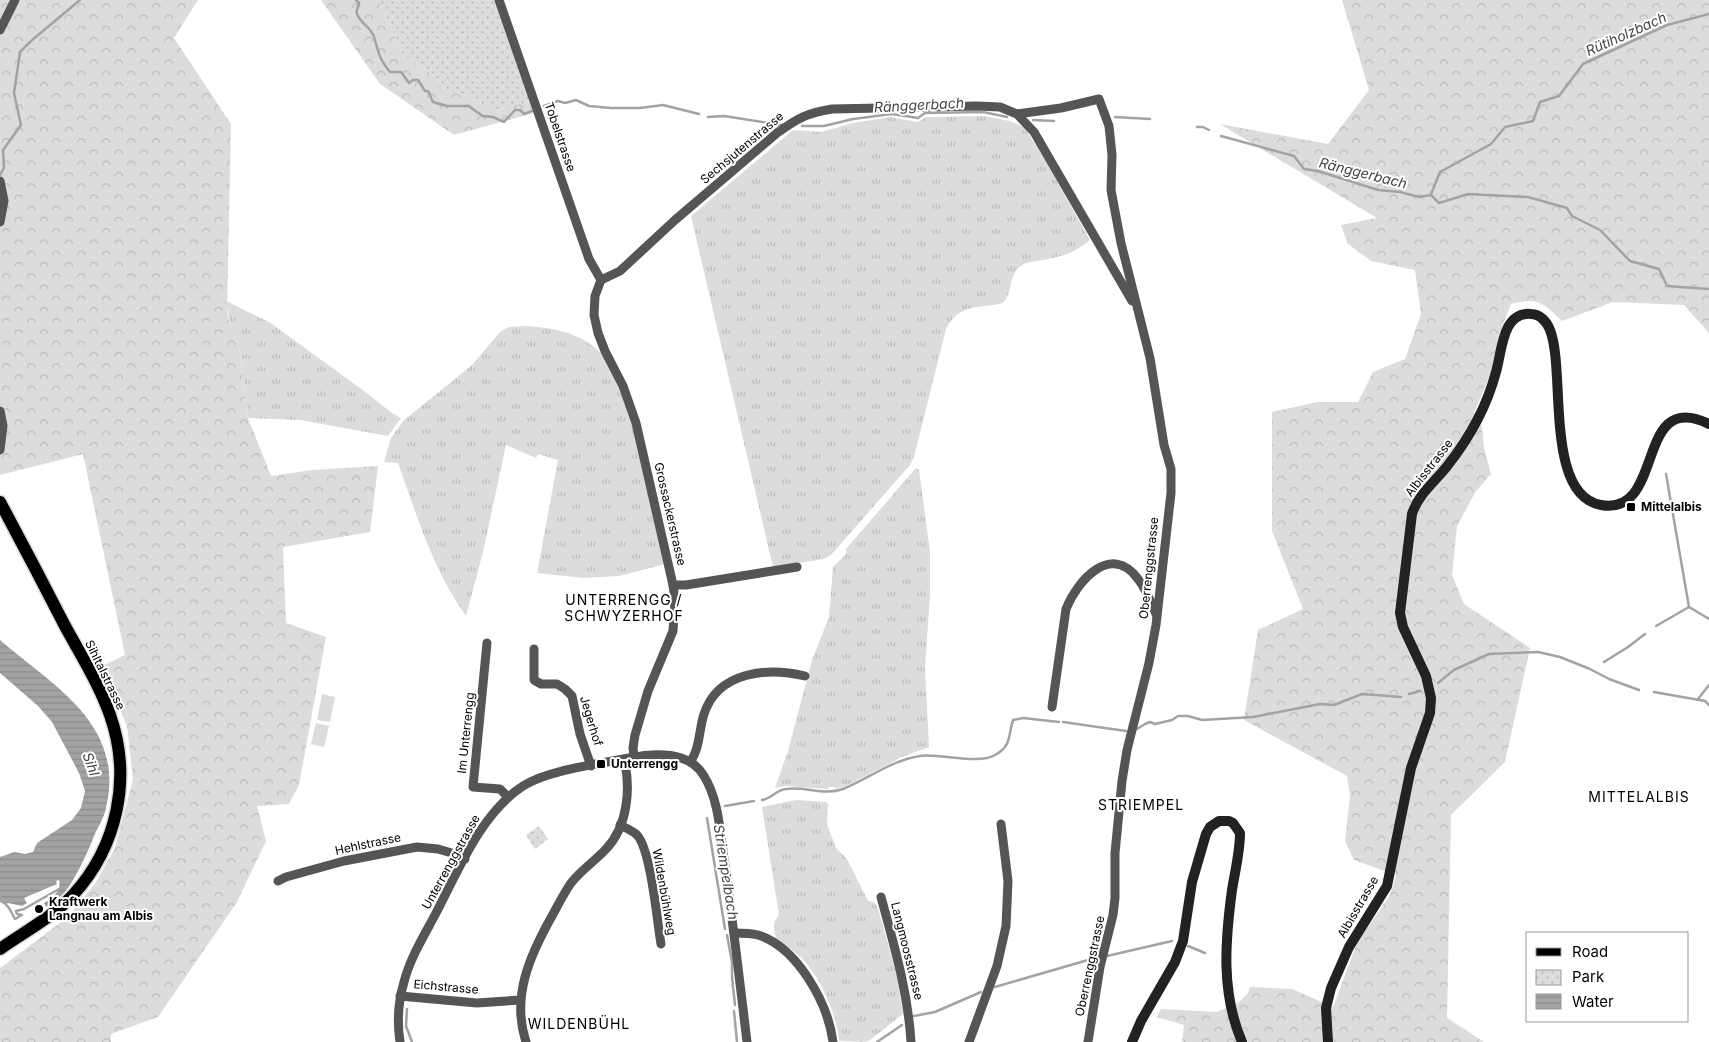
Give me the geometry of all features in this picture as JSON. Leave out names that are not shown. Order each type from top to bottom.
[{"type":"main road","name":"Albisstrasse","points":[[1328,1042],[1326,1008],[1331,988],[1350,947],[1387,886],[1411,768],[1430,713],[1431,698],[1426,676],[1405,633],[1400,613],[1412,514],[1418,500],[1462,446],[1483,410],[1494,379],[1508,324],[1517,316],[1530,313],[1543,318],[1550,330],[1555,354],[1560,429],[1567,467],[1574,485],[1586,499],[1593,503],[1611,506],[1624,501],[1634,494],[1645,473],[1660,434],[1670,422],[1689,417],[1709,424]]},
{"type":"main road","name":"Sihltalstrasse","points":[[0,502],[107,706],[118,745],[121,776],[119,798],[112,828],[103,852],[88,876],[64,904],[0,949]]},
{"type":"main road","points":[[1132,1042],[1141,1021],[1175,962],[1183,941],[1192,882],[1206,834],[1214,823],[1224,820],[1233,823],[1240,833],[1228,922],[1226,960],[1230,1003],[1242,1042]]},
{"type":"street","points":[[0,30],[15,0]]},
{"type":"street","name":"Tobelstrasse","points":[[499,0],[589,259],[601,280]]},
{"type":"street","name":"Sechsjutenstrasse","points":[[1017,114],[1061,108],[1098,99]]},
{"type":"street","name":"Oberrenggstrasse","points":[[1088,1042],[1100,967],[1113,916],[1115,898],[1114,853],[1122,780],[1127,750],[1150,663],[1171,493],[1171,469],[1164,445],[1150,358],[1121,243],[1111,190],[1112,155],[1110,126],[1098,99]]},
{"type":"street","name":"Sechsjutenstrasse","points":[[601,280],[620,271],[675,220],[777,133],[795,120],[812,113],[832,110],[1000,107],[1017,114],[1034,132],[1137,310]]},
{"type":"street","points":[[0,182],[4,201],[0,222]]},
{"type":"street","name":"Grossackerstrasse","points":[[601,280],[596,296],[594,315],[605,351],[623,386],[636,423],[675,601],[673,631],[648,691],[635,735],[634,757]]},
{"type":"street","points":[[0,411],[3,426],[0,450]]},
{"type":"street","points":[[1052,706],[1066,609],[1074,590],[1088,575],[1104,565],[1123,566],[1138,578],[1157,614]]},
{"type":"street","points":[[673,585],[686,585],[797,567]]},
{"type":"street","name":"Im Unterrengg","points":[[487,643],[473,787],[500,790],[508,797]]},
{"type":"street","name":"Jegerhof","points":[[534,649],[534,680],[541,684],[557,684],[572,696],[582,739],[591,766]]},
{"type":"street","points":[[747,1042],[717,811],[704,776],[690,762],[696,750],[705,713],[711,699],[724,684],[738,678],[778,671],[805,676]]},
{"type":"street","name":"Unterrenggstrasse","points":[[400,1042],[398,1025],[400,996],[413,957],[465,859],[487,822],[508,797],[527,783],[544,776],[634,757],[666,754],[690,762]]},
{"type":"street","points":[[526,1042],[521,1023],[520,1000],[525,975],[532,956],[571,883],[583,869],[608,847],[620,825],[627,795],[624,759]]},
{"type":"street","points":[[969,1042],[997,966],[1006,926],[1008,881],[1001,824]]},
{"type":"street","name":"Wildenbühlweg","points":[[620,825],[636,835],[643,845],[661,944]]},
{"type":"street","name":"Hehlstrasse","points":[[278,882],[286,877],[344,861],[417,847],[438,849],[465,859]]},
{"type":"street","name":"Langmoosstrasse","points":[[881,897],[904,980],[911,1042]]},
{"type":"street","points":[[734,932],[753,934],[771,941],[797,964],[811,982],[823,1003],[832,1031],[833,1042]]},
{"type":"street","name":"Eichstrasse","points":[[400,996],[477,1003],[520,1000]]},
{"type":"green space","points":[[0,0],[198,0],[174,38],[231,124],[227,312],[231,330],[239,345],[248,418],[271,476],[312,470],[378,466],[370,532],[283,547],[286,623],[326,637],[299,785],[289,804],[257,806],[266,841],[237,902],[158,1017],[111,1034],[111,1042],[0,1042],[0,968],[69,916],[96,882],[115,848],[133,779],[127,726],[102,666],[125,655],[83,454],[0,475]]},
{"type":"green space","points":[[321,0],[379,0],[402,54],[430,73],[446,91],[464,95],[495,111],[530,101],[534,113],[454,135],[380,84]]},
{"type":"green space","points":[[379,0],[495,0],[530,101],[495,111],[464,95],[446,91],[430,73],[402,54]]},
{"type":"green space","points":[[1342,0],[1709,0],[1709,333],[1684,305],[1613,302],[1562,321],[1550,309],[1534,301],[1511,304],[1499,335],[1493,368],[1474,413],[1482,427],[1484,448],[1491,474],[1476,491],[1457,526],[1452,575],[1464,604],[1530,648],[1505,762],[1451,815],[1447,1018],[1484,1042],[1182,1042],[1184,1025],[1157,1017],[1161,1009],[1217,1012],[1238,1003],[1248,993],[1250,987],[1292,989],[1333,1007],[1357,943],[1390,895],[1396,875],[1354,860],[1345,841],[1350,796],[1347,776],[1244,720],[1258,630],[1303,609],[1272,531],[1272,412],[1317,402],[1358,402],[1373,372],[1405,359],[1421,314],[1415,270],[1371,261],[1348,244],[1341,225],[1377,218],[1220,124],[1328,144],[1369,90]]},
{"type":"green space","points":[[985,116],[1009,121],[1024,127],[1043,156],[1090,240],[1065,255],[1024,264],[1014,274],[1003,303],[970,308],[957,315],[951,321],[946,329],[914,457],[910,465],[831,555],[824,559],[773,567],[691,216],[793,130],[821,132],[853,123],[890,117],[918,122],[926,117]]},
{"type":"green space","points":[[226,301],[269,322],[401,418],[388,436],[300,420],[248,418],[239,345],[231,330]]},
{"type":"green space","points":[[527,326],[557,330],[576,336],[593,346],[607,362],[624,401],[638,446],[665,564],[619,576],[583,578],[537,573],[558,460],[538,454],[536,458],[506,445],[483,552],[466,616],[454,598],[435,561],[419,523],[398,463],[384,462],[391,438],[403,421],[472,365],[500,332],[509,327]]},
{"type":"green space","points":[[916,468],[919,470],[930,551],[930,596],[925,667],[929,747],[902,757],[846,786],[835,789],[835,787],[829,787],[828,789],[786,786],[775,788],[788,751],[812,660],[829,617],[833,567],[847,553],[846,549]]},
{"type":"green space","points":[[322,694],[335,697],[330,722],[317,720]]},
{"type":"green space","points":[[316,723],[329,726],[324,747],[311,744]]},
{"type":"green space","points":[[796,800],[826,802],[828,804],[827,824],[836,848],[847,859],[868,901],[877,906],[879,912],[897,976],[903,1014],[865,1042],[839,1041],[833,1013],[815,975],[799,956],[777,939],[775,933],[774,924],[779,915],[762,807]]},
{"type":"green space","points":[[539,826],[548,839],[535,849],[526,835]]},
{"type":"water","name":"Sihl","points":[[0,640],[62,691],[80,710],[95,730],[105,753],[109,779],[104,815],[72,881],[64,893],[46,907],[44,903],[58,891],[59,880],[56,881],[57,884],[24,898],[27,903],[22,906],[0,902],[0,857],[14,852],[25,854],[33,852],[37,843],[72,820],[81,808],[85,791],[79,773],[52,722],[38,706],[0,673]]},
{"type":"waterway","points":[[0,175],[4,168],[3,150],[21,125],[14,93],[20,52],[80,0]]},
{"type":"waterway","name":"Ränggerbach","points":[[356,0],[359,3],[357,14],[373,34],[379,55],[386,67],[390,72],[401,72],[409,83],[413,80],[418,80],[425,91],[428,91],[433,102],[447,106],[468,106],[483,116],[493,117],[504,122],[515,110],[520,110],[524,114],[532,111]]},
{"type":"waterway","name":"Rütiholzbach","points":[[1431,194],[1440,172],[1491,144],[1505,127],[1533,121],[1540,102],[1559,96],[1583,64],[1667,25],[1709,14]]},
{"type":"waterway","name":"Ränggerbach","points":[[544,106],[558,101],[565,103],[576,100],[589,106],[611,108],[640,108],[663,105],[699,114]]},
{"type":"waterway","name":"Ränggerbach","points":[[802,126],[824,126],[853,119],[892,114],[918,118],[925,113],[983,112],[1007,117]]},
{"type":"waterway","name":"Ränggerbach","points":[[708,117],[724,116],[782,125]]},
{"type":"waterway","name":"Ränggerbach","points":[[1115,117],[1150,119]]},
{"type":"waterway","name":"Ränggerbach","points":[[1033,120],[1054,121]]},
{"type":"waterway","name":"Ränggerbach","points":[[1197,127],[1209,130]]},
{"type":"waterway","name":"Ränggerbach","points":[[1221,136],[1294,156],[1304,169],[1318,171],[1378,190],[1400,192],[1419,197],[1431,195],[1439,203],[1468,194],[1528,197],[1567,208],[1572,216],[1600,230],[1630,261],[1659,269],[1667,286],[1708,289]]},
{"type":"waterway","points":[[1666,474],[1689,607]]},
{"type":"waterway","points":[[1656,626],[1689,607],[1709,619]]},
{"type":"waterway","points":[[1604,662],[1645,634]]},
{"type":"waterway","points":[[1438,683],[1454,670],[1489,654],[1538,652],[1560,657],[1639,690]]},
{"type":"waterway","points":[[1698,699],[1709,685]]},
{"type":"waterway","points":[[1409,694],[1420,691]]},
{"type":"waterway","points":[[1654,692],[1705,701],[1709,705]]},
{"type":"waterway","points":[[1137,729],[1150,722],[1155,724],[1172,720],[1178,716],[1188,716],[1202,720],[1253,717],[1320,704],[1334,705],[1362,694],[1401,697]]},
{"type":"waterway","name":"Striempelbach","points":[[762,800],[779,791],[793,788],[836,791],[900,761],[920,756],[969,759],[988,758],[1000,752],[1007,744],[1013,720],[1023,718],[1059,722]]},
{"type":"waterway","points":[[1063,722],[1126,731]]},
{"type":"waterway","name":"Striempelbach","points":[[725,806],[754,801]]},
{"type":"waterway","name":"Striempelbach","points":[[707,818],[725,929]]},
{"type":"waterway","points":[[0,898],[9,908],[15,919],[22,915],[17,914],[16,911],[24,909],[59,889]]},
{"type":"waterway","name":"Striempelbach","points":[[727,935],[732,962],[735,1005]]},
{"type":"waterway","points":[[1107,956],[1172,941]]},
{"type":"waterway","points":[[1188,946],[1205,953]]},
{"type":"waterway","points":[[995,987],[1088,960]]},
{"type":"waterway","points":[[914,1016],[935,1012],[981,992]]},
{"type":"waterway","points":[[407,1009],[406,1026],[412,1042]]},
{"type":"waterway","name":"Striempelbach","points":[[734,1011],[737,1042]]},
{"type":"waterway","points":[[877,1042],[902,1025]]},
{"type":"place","name":"Mittelalbis","points":[[1631,507]]},
{"type":"place","name":"Unterrengg","points":[[601,764]]},
{"type":"place","name":"Kraftwerk Langnau am Albis","points":[[39,909]]},
{"type":"district","name":"UNTERRENGG / SCHWYZERHOF","points":[[624,608]]},
{"type":"district","name":"MITTELALBIS","points":[[1639,797]]},
{"type":"district","name":"STRIEMPEL","points":[[1141,805]]},
{"type":"district","name":"WILDENBÜHL","points":[[579,1024]]}]
